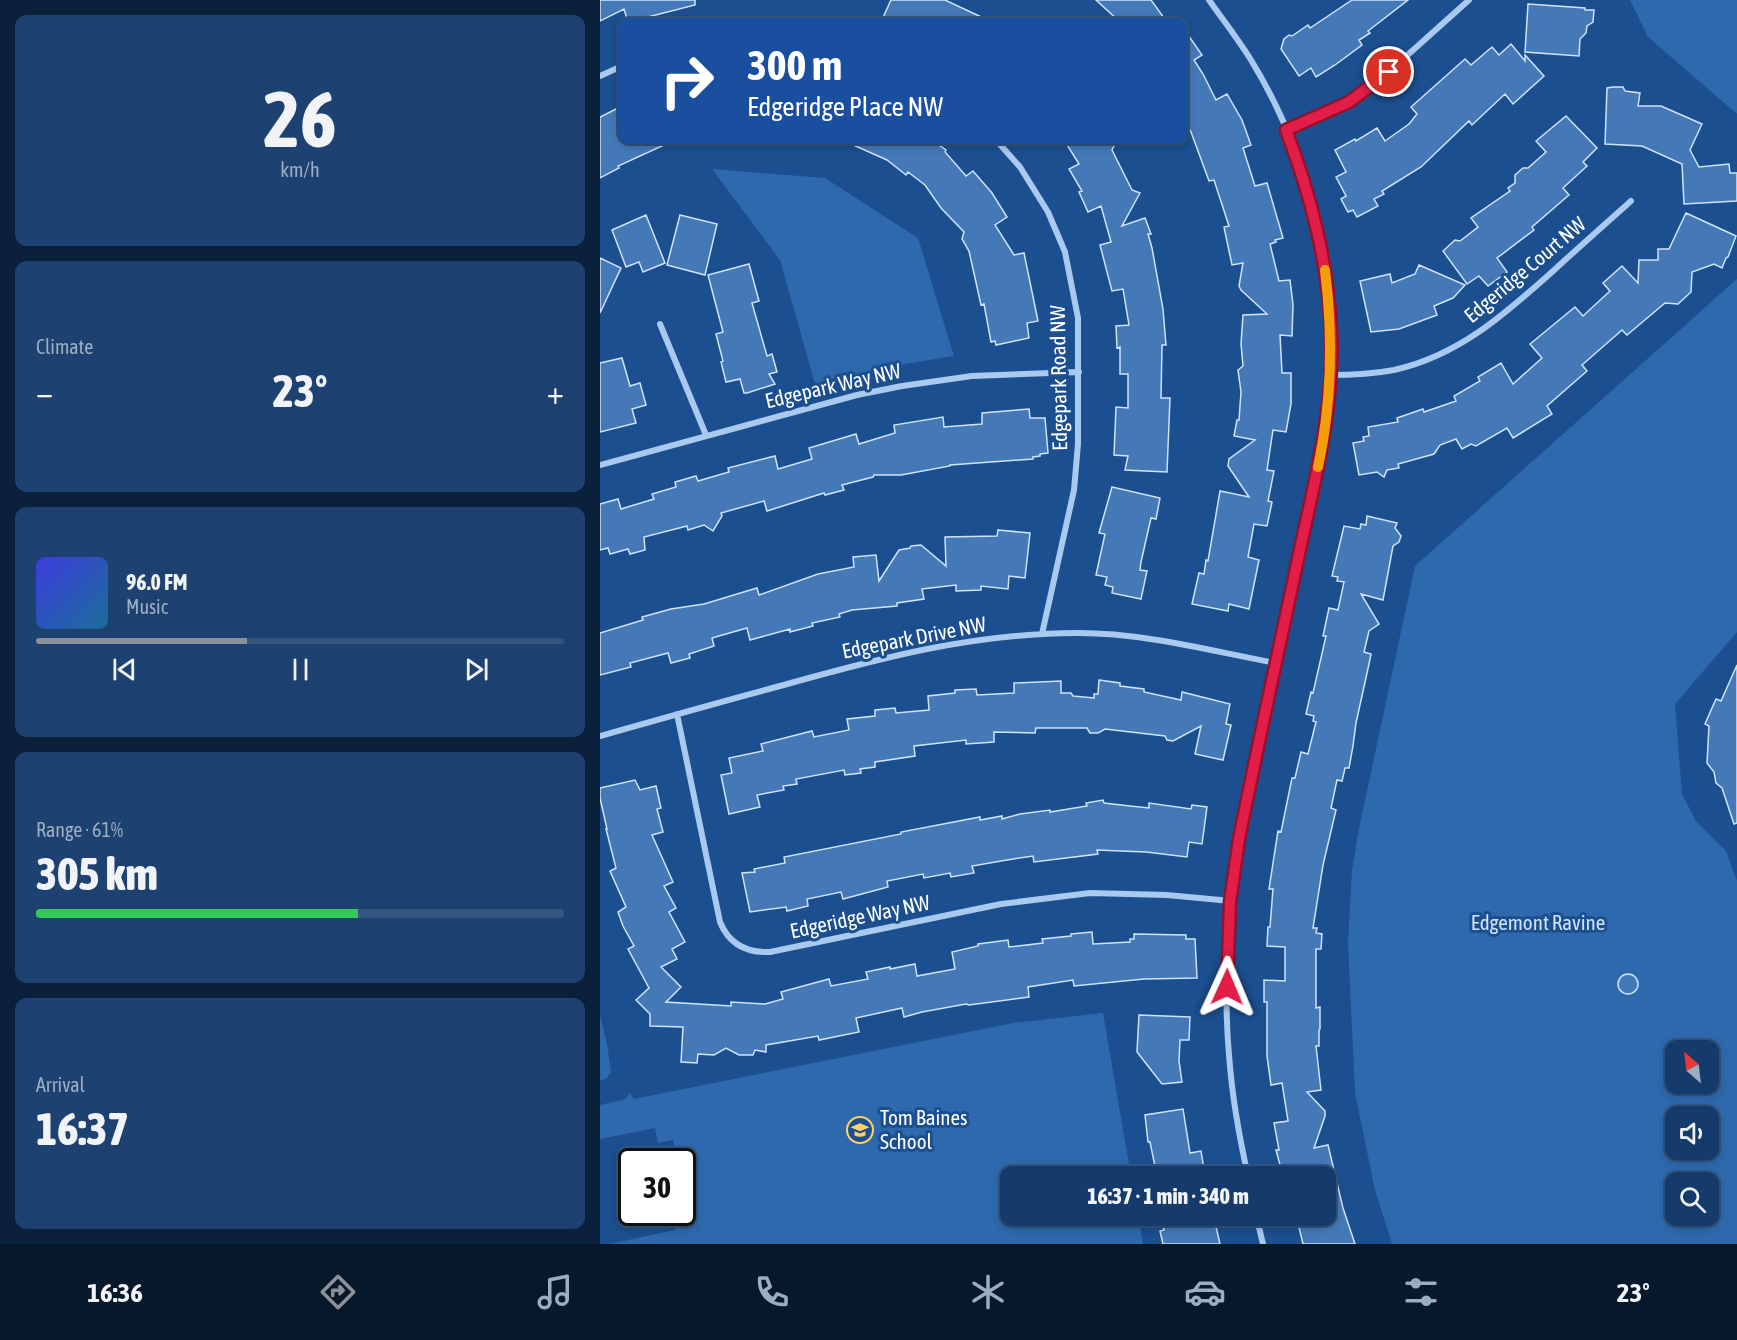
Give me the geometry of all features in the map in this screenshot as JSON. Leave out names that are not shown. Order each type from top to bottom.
[{"type":"street","points":[[1209,0],[1250,59],[1286,130],[1313,209],[1323,251],[1331,331],[1330,375],[1322,451],[1239,839],[1230,902],[1227,955],[1228,1055],[1238,1131],[1246,1166]]},
{"type":"street","points":[[1286,130],[1349,102],[1365,91],[1469,0]]},
{"type":"street","points":[[600,76],[618,68]]},
{"type":"street","name":"Edgepark Road NW","points":[[1000,144],[1020,167],[1048,213],[1065,252],[1078,318],[1079,372],[1074,490],[1042,634]]},
{"type":"street","name":"Edgeridge Court NW","points":[[1330,375],[1361,375],[1395,370],[1428,359],[1461,344],[1496,322],[1630,201]]},
{"type":"street","points":[[660,324],[706,435]]},
{"type":"street","name":"Edgepark Way NW","points":[[600,465],[857,395],[902,386],[972,376],[1079,372]]},
{"type":"street","name":"Edgepark Drive NW","points":[[600,736],[912,651],[968,640],[1080,633],[1153,639],[1276,663]]},
{"type":"street","name":"Edgeridge Way NW","points":[[677,714],[720,922],[727,935],[739,947],[746,950],[756,953],[770,952],[1001,904],[1090,893],[1167,895],[1230,902]]},
{"type":"street","points":[[1259,1226],[1263,1244]]},
{"type":"green space","points":[[1630,0],[1737,0],[1737,114],[1648,37]]},
{"type":"green space","points":[[712,169],[825,178],[918,238],[954,356],[887,367],[815,384],[780,260]]},
{"type":"green space","name":"Edgemont Ravine","points":[[1737,279],[1737,632],[1675,704],[1682,794],[1696,821],[1726,851],[1737,881],[1737,1244],[1392,1244],[1375,1190],[1355,1093],[1348,942],[1352,871],[1358,833],[1415,566]]},
{"type":"green space","name":"Tom Baines School","points":[[1103,1013],[1129,1166],[1000,1166],[1000,1226],[1140,1226],[1143,1244],[610,1244],[675,1230],[674,1226],[696,1226],[696,1148],[675,1148],[673,1140],[658,1143],[655,1128],[600,1139],[600,1105],[626,1099],[630,1093],[634,1099],[1013,1023]]},
{"type":"green space","points":[[600,1015],[611,1072],[606,1079],[600,1080]]},
{"type":"building","points":[[600,0],[695,0],[695,5],[644,18],[627,18],[624,9],[600,21]]},
{"type":"building","points":[[891,0],[945,0],[983,18],[883,18]]},
{"type":"building","points":[[1096,0],[1151,0],[1164,18],[1116,18]]},
{"type":"building","points":[[1352,0],[1408,0],[1368,31],[1370,33],[1359,40],[1362,45],[1335,65],[1316,77],[1311,68],[1299,76],[1281,49],[1284,39],[1308,25],[1310,28]]},
{"type":"building","points":[[1528,4],[1594,10],[1593,22],[1587,26],[1586,33],[1580,39],[1579,56],[1525,52]]},
{"type":"building","points":[[1188,35],[1202,55],[1194,60],[1216,100],[1227,94],[1242,120],[1251,145],[1243,148],[1255,186],[1267,183],[1283,238],[1270,244],[1279,281],[1290,280],[1293,305],[1292,336],[1280,335],[1282,373],[1291,373],[1291,404],[1286,432],[1273,430],[1267,470],[1274,471],[1268,501],[1272,502],[1267,526],[1254,524],[1248,557],[1259,560],[1249,609],[1229,604],[1228,611],[1192,604],[1199,573],[1204,574],[1206,560],[1208,561],[1220,491],[1249,497],[1228,466],[1229,459],[1255,440],[1234,436],[1237,420],[1239,420],[1241,392],[1238,370],[1243,366],[1241,344],[1243,315],[1267,314],[1239,286],[1243,263],[1232,265],[1224,227],[1229,226],[1214,180],[1209,181],[1188,126]]},
{"type":"building","points":[[1511,44],[1525,61],[1525,55],[1544,76],[1513,104],[1505,94],[1472,125],[1469,121],[1421,167],[1382,191],[1384,194],[1374,199],[1378,206],[1357,217],[1353,210],[1348,212],[1341,199],[1346,196],[1336,177],[1346,172],[1335,150],[1377,128],[1385,141],[1409,124],[1417,114],[1411,107],[1465,59],[1471,65],[1492,47],[1499,55]]},
{"type":"building","points":[[1623,87],[1625,91],[1640,93],[1638,106],[1661,106],[1702,124],[1690,150],[1699,167],[1729,164],[1730,173],[1737,173],[1737,201],[1684,204],[1682,164],[1642,146],[1605,144],[1607,88]]},
{"type":"building","points":[[618,108],[618,144],[666,144],[618,166],[619,168],[600,178],[600,117]]},
{"type":"building","points":[[1566,116],[1597,148],[1583,162],[1587,166],[1563,188],[1569,195],[1532,227],[1534,230],[1497,258],[1507,272],[1488,286],[1479,276],[1467,284],[1443,251],[1455,240],[1460,241],[1478,227],[1471,218],[1510,191],[1508,188],[1515,183],[1515,175],[1523,168],[1528,168],[1546,152],[1536,141]]},
{"type":"building","points":[[851,144],[938,144],[946,150],[945,152],[966,176],[973,171],[992,193],[1007,217],[995,225],[1014,255],[1024,253],[1038,321],[1027,323],[1029,338],[996,345],[995,341],[991,342],[984,304],[981,305],[969,251],[962,239],[964,232],[941,208],[925,185],[908,172],[906,175],[887,160]]},
{"type":"building","points":[[1066,144],[1113,144],[1112,150],[1132,190],[1140,193],[1122,226],[1145,218],[1151,234],[1148,234],[1163,309],[1166,345],[1162,345],[1161,398],[1170,398],[1167,472],[1125,470],[1128,456],[1114,455],[1116,407],[1128,408],[1128,374],[1120,374],[1120,347],[1117,348],[1116,326],[1129,325],[1123,289],[1112,291],[1100,245],[1111,242],[1101,206],[1088,212],[1079,192],[1082,191],[1069,169],[1079,164]]},
{"type":"building","points":[[1686,213],[1736,236],[1722,268],[1714,264],[1692,272],[1691,292],[1678,304],[1665,303],[1627,335],[1622,330],[1582,365],[1587,371],[1547,406],[1552,414],[1513,438],[1507,428],[1476,446],[1471,444],[1462,449],[1456,439],[1440,445],[1434,454],[1398,464],[1399,468],[1387,470],[1384,477],[1377,472],[1359,475],[1353,443],[1364,441],[1363,437],[1369,436],[1368,427],[1398,422],[1397,418],[1456,401],[1454,396],[1480,381],[1478,377],[1501,363],[1513,384],[1542,358],[1530,344],[1575,307],[1583,316],[1610,291],[1603,283],[1622,266],[1638,283],[1639,260],[1658,260],[1658,249],[1669,249]]},
{"type":"building","points":[[646,215],[665,263],[643,272],[639,262],[626,267],[612,230]]},
{"type":"building","points":[[680,215],[717,224],[705,275],[667,265]]},
{"type":"building","points":[[600,258],[621,268],[600,313]]},
{"type":"building","points":[[749,264],[759,301],[752,303],[767,356],[772,354],[777,372],[769,374],[775,384],[744,393],[740,379],[726,382],[716,334],[723,332],[708,275]]},
{"type":"building","points":[[1419,265],[1465,285],[1453,298],[1434,306],[1437,315],[1399,329],[1371,332],[1360,281],[1390,274],[1392,283],[1415,274]]},
{"type":"building","points":[[622,358],[630,386],[640,383],[646,405],[632,409],[636,423],[600,432],[600,363]]},
{"type":"building","points":[[1029,409],[1030,418],[1045,418],[1048,453],[1040,454],[1033,459],[950,465],[901,475],[874,475],[842,485],[844,490],[825,495],[824,493],[767,511],[764,501],[721,513],[722,516],[713,531],[704,525],[688,530],[687,526],[644,537],[645,550],[630,554],[628,549],[610,554],[608,548],[600,550],[600,504],[618,499],[621,509],[654,499],[652,494],[676,487],[675,482],[696,476],[698,481],[729,472],[728,468],[775,456],[778,469],[812,459],[809,448],[856,434],[859,444],[895,433],[894,425],[943,417],[944,427],[982,424],[982,413]]},
{"type":"building","points":[[1112,487],[1160,498],[1156,519],[1151,518],[1141,562],[1140,570],[1147,571],[1141,599],[1112,593],[1113,587],[1105,585],[1107,577],[1096,575],[1105,534],[1099,533]]},
{"type":"building","points":[[1367,516],[1397,523],[1395,528],[1401,536],[1399,542],[1393,546],[1383,600],[1361,594],[1379,624],[1369,631],[1364,652],[1371,654],[1349,768],[1345,768],[1342,781],[1337,780],[1331,808],[1336,810],[1323,865],[1313,928],[1317,928],[1316,933],[1322,934],[1321,949],[1316,949],[1316,1008],[1320,1007],[1320,1029],[1319,1046],[1316,1046],[1321,1090],[1307,1092],[1325,1111],[1314,1148],[1328,1145],[1333,1166],[1280,1166],[1276,1150],[1279,1150],[1274,1123],[1288,1121],[1282,1083],[1271,1085],[1267,1056],[1267,1002],[1264,1002],[1264,980],[1285,981],[1285,947],[1267,946],[1273,889],[1269,889],[1278,831],[1281,832],[1292,778],[1295,778],[1301,752],[1308,754],[1316,722],[1313,721],[1314,716],[1306,714],[1326,636],[1323,636],[1329,608],[1338,610],[1344,582],[1337,581],[1338,577],[1332,576],[1344,526],[1360,529],[1361,524],[1366,525]]},
{"type":"building","points":[[998,530],[1030,533],[1025,578],[1009,576],[1008,589],[981,586],[981,590],[956,591],[956,585],[922,589],[924,599],[897,603],[897,606],[852,610],[839,614],[840,617],[812,623],[813,626],[790,632],[790,629],[750,640],[747,628],[712,638],[714,646],[689,654],[690,658],[671,663],[668,653],[630,663],[631,667],[600,675],[600,633],[643,620],[642,617],[671,609],[704,604],[757,588],[759,595],[818,574],[854,567],[853,557],[876,555],[879,581],[899,550],[911,546],[921,545],[946,566],[945,537],[997,536]]},
{"type":"building","points":[[1737,665],[1737,823],[1734,824],[1722,788],[1716,783],[1714,772],[1707,763],[1709,726],[1705,724],[1716,699],[1721,701]]},
{"type":"building","points":[[1099,680],[1120,683],[1120,686],[1144,689],[1144,692],[1181,700],[1182,692],[1230,704],[1226,724],[1231,725],[1223,760],[1195,754],[1201,726],[1173,741],[1167,740],[1165,736],[1105,729],[1098,733],[1090,733],[1087,728],[1036,728],[1035,733],[994,732],[994,742],[966,744],[966,740],[914,746],[915,756],[875,762],[875,767],[860,769],[861,773],[845,775],[844,770],[796,779],[797,784],[783,786],[784,790],[757,795],[760,807],[729,814],[721,775],[732,773],[729,758],[763,751],[761,744],[812,731],[814,737],[849,730],[847,719],[875,716],[875,710],[895,708],[896,713],[929,710],[928,696],[955,693],[955,690],[976,689],[977,695],[1014,693],[1014,683],[1061,681],[1061,693],[1094,698],[1094,694],[1098,694]]},
{"type":"building","points":[[635,780],[640,790],[656,786],[661,808],[657,809],[663,832],[652,835],[673,882],[664,886],[676,908],[669,912],[685,942],[672,949],[677,959],[661,967],[681,987],[666,1002],[731,1006],[731,1002],[765,1004],[783,999],[781,992],[829,979],[831,986],[868,979],[866,972],[890,967],[890,969],[915,964],[917,976],[955,969],[952,952],[978,946],[978,944],[1008,940],[1009,947],[1043,943],[1042,939],[1092,932],[1093,944],[1130,942],[1130,939],[1134,939],[1134,934],[1186,935],[1186,939],[1195,939],[1197,978],[1144,979],[1074,986],[1073,980],[1028,987],[1029,997],[966,1004],[904,1017],[902,1008],[856,1018],[859,1032],[819,1040],[818,1036],[766,1045],[766,1052],[755,1050],[753,1055],[739,1055],[726,1048],[714,1055],[698,1054],[697,1063],[681,1062],[683,1027],[650,1026],[650,1014],[636,1000],[649,988],[628,949],[634,946],[618,912],[626,907],[610,871],[616,868],[606,829],[600,788]]},
{"type":"building","points":[[1103,800],[1104,803],[1149,808],[1149,803],[1191,809],[1192,805],[1207,807],[1202,844],[1189,842],[1187,857],[1146,852],[1097,850],[1098,854],[1034,862],[1033,856],[972,866],[974,873],[951,877],[950,873],[924,878],[923,874],[887,881],[888,887],[843,899],[841,892],[807,899],[808,906],[787,911],[786,907],[750,912],[742,873],[755,872],[754,869],[785,863],[784,857],[980,817],[980,820],[1002,816],[1002,819],[1020,814],[1087,806],[1086,803]]},
{"type":"building","points":[[1628,974],[1635,977],[1638,984],[1635,991],[1628,994],[1621,991],[1618,984],[1621,977]]},
{"type":"building","points":[[1139,1015],[1190,1017],[1189,1040],[1180,1040],[1179,1061],[1182,1082],[1162,1084],[1137,1052]]},
{"type":"building","points":[[1183,1109],[1190,1153],[1201,1151],[1203,1166],[1155,1166],[1150,1142],[1148,1142],[1145,1115]]},
{"type":"building","points":[[1336,1179],[1355,1244],[1303,1244],[1299,1226],[1336,1226]]},
{"type":"building","points":[[1163,1226],[1216,1226],[1220,1244],[1163,1244],[1160,1231],[1164,1230]]},
{"type":"slow traffic","points":[[1318,467],[1328,407],[1330,375],[1331,331],[1325,270]]},
{"type":"place","name":"Tom Baines School","points":[[860,1130]]},
{"type":"route","points":[[1227,987],[1230,902],[1239,839],[1322,451],[1328,407],[1331,331],[1323,251],[1316,217],[1286,130],[1349,102],[1389,72]]}]
